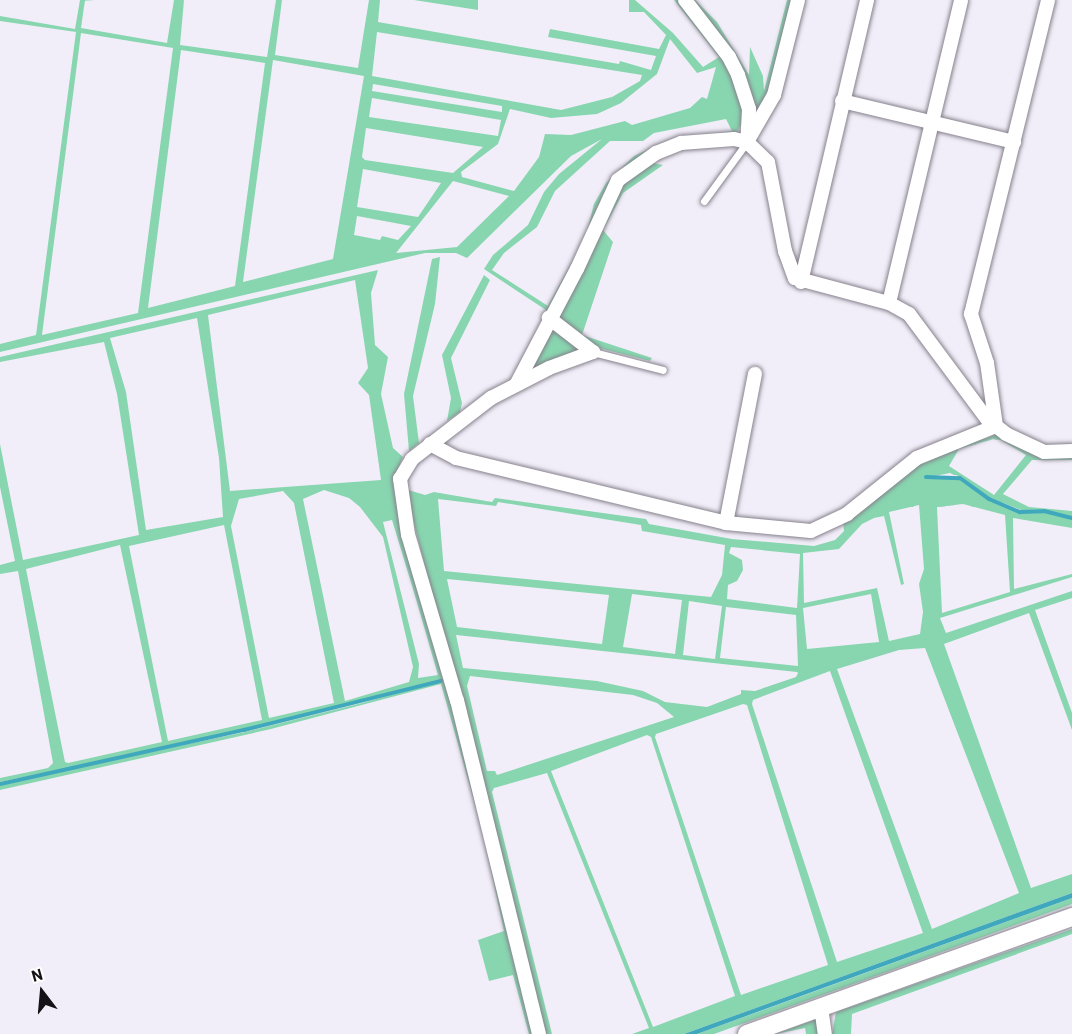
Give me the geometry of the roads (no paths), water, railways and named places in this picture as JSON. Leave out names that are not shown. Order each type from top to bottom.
[{"type":"main road","points":[[747,1034],[1072,918]]},
{"type":"street","points":[[685,0],[729,57],[738,75],[749,109],[747,142]]},
{"type":"street","points":[[747,142],[774,95],[798,0]]},
{"type":"street","points":[[801,282],[867,0]]},
{"type":"street","points":[[889,303],[960,0]]},
{"type":"street","points":[[996,426],[987,363],[971,314],[1048,0]]},
{"type":"street","points":[[842,101],[1014,142]]},
{"type":"street","points":[[516,386],[549,318],[577,269],[618,180],[649,157],[681,143],[734,138],[747,142],[768,162],[785,251],[791,271],[801,282],[889,303],[909,314],[996,426],[1044,452],[1072,451]]},
{"type":"street","points":[[539,1034],[473,762],[403,515],[402,472],[430,444],[491,398],[593,352],[549,318]]},
{"type":"street","points":[[726,523],[755,374]]},
{"type":"street","points":[[430,444],[456,458],[726,523],[791,532],[821,529],[847,514],[916,458],[996,426]]},
{"type":"street","points":[[822,1007],[825,1034]]},
{"type":"lane","points":[[704,201],[747,142]]},
{"type":"lane","points":[[593,352],[663,370]]},
{"type":"water","points":[[1072,893],[1072,898],[697,1034],[684,1034]]},
{"type":"waterway","points":[[926,477],[960,478],[989,499],[1020,512],[1044,511],[1072,518]]},
{"type":"waterway","points":[[0,784],[244,730],[441,681]]}]
